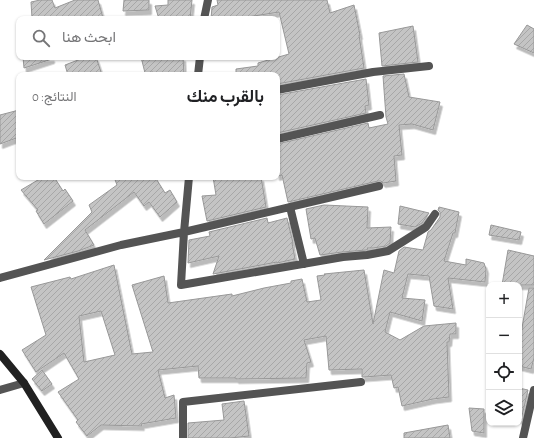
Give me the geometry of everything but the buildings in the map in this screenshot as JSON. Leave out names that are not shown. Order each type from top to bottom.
[{"type":"street","points":[[205,16],[208,0]]},
{"type":"street","points":[[198,72],[200,60]]},
{"type":"street","points":[[280,89],[373,72],[428,66]]},
{"type":"street","points":[[280,138],[380,115]]},
{"type":"street","points":[[189,180],[181,285],[343,257],[388,251],[426,227],[435,214]]},
{"type":"street","points":[[0,278],[121,245],[184,232],[379,186]]},
{"type":"street","points":[[290,207],[304,264]]},
{"type":"street","points":[[0,354],[24,383],[58,438]]},
{"type":"street","points":[[182,438],[183,402],[361,382]]},
{"type":"street","points":[[0,390],[24,383]]},
{"type":"street","points":[[523,438],[534,390]]}]
